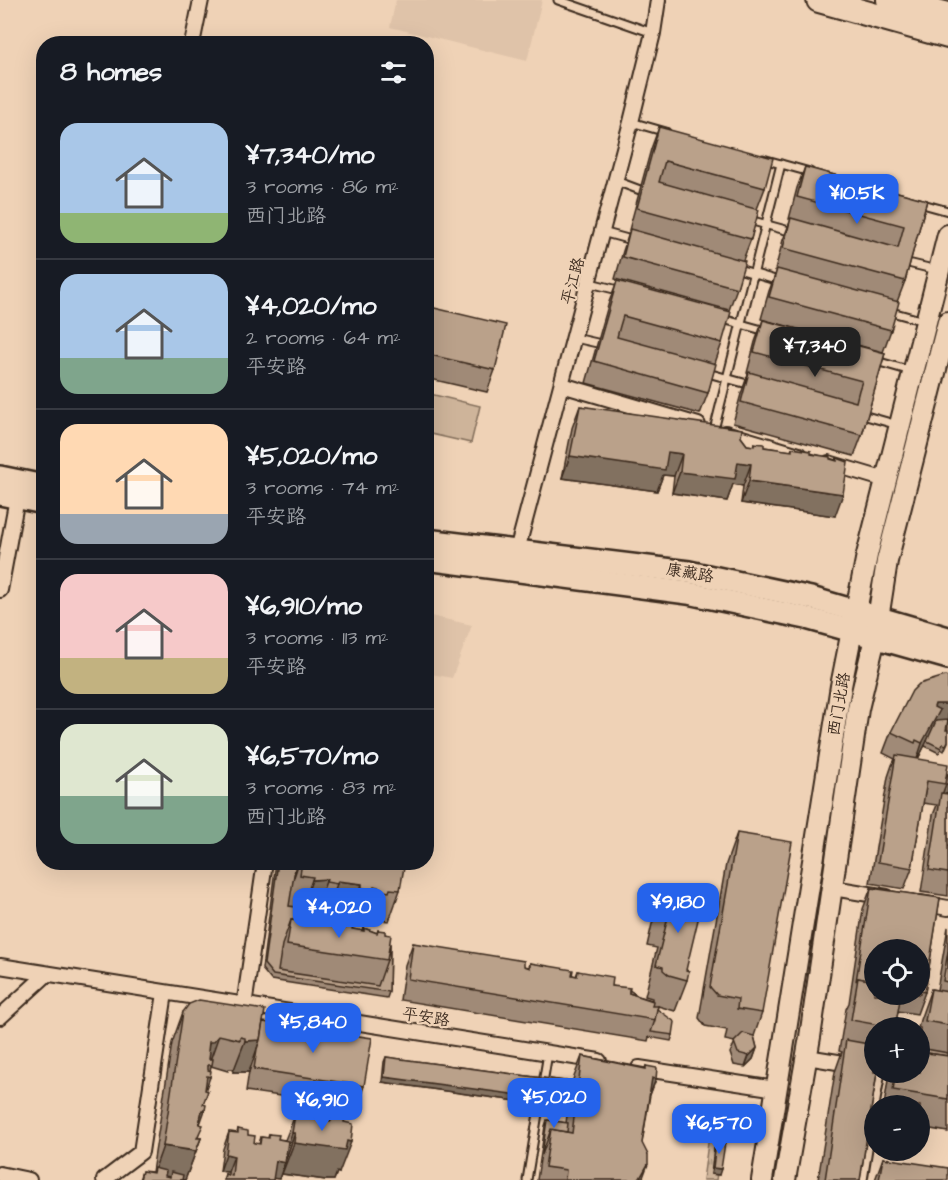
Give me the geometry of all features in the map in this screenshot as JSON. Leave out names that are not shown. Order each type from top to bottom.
[{"type":"highway","points":[[819,0],[948,36]]},
{"type":"highway","points":[[888,0],[920,4],[948,15]]},
{"type":"main road","name":"西门北路","points":[[762,1180],[854,622],[886,480],[948,235]]},
{"type":"main road","name":"西门北路","points":[[785,1180],[807,1057],[858,709],[877,628],[887,561],[948,322]]},
{"type":"main road","points":[[0,477],[36,484]]},
{"type":"main road","points":[[8,496],[36,501]]},
{"type":"main road","name":"康藏路","points":[[434,542],[515,560]]},
{"type":"main road","name":"康藏路","points":[[434,559],[515,560],[689,572],[811,598],[854,622],[877,628],[948,638]]},
{"type":"main road","name":"康藏路","points":[[877,628],[948,658]]},
{"type":"street","points":[[194,36],[201,0]]},
{"type":"street","name":"平江路","points":[[515,560],[590,283],[653,33],[658,0]]},
{"type":"street","points":[[562,385],[886,480]]},
{"type":"street","points":[[0,590],[8,496]]},
{"type":"street","points":[[244,1006],[263,870]]},
{"type":"street","points":[[833,888],[948,908]]},
{"type":"street","name":"平安路","points":[[0,966],[776,1089]]},
{"type":"street","points":[[0,1017],[18,997],[47,974]]},
{"type":"street","points":[[104,1180],[141,1152],[165,993]]},
{"type":"street","points":[[807,1057],[864,1066]]},
{"type":"street","points":[[0,1174],[29,1180]]},
{"type":"lane","points":[[558,0],[653,33]]},
{"type":"lane","points":[[631,122],[677,135]]},
{"type":"lane","points":[[758,158],[814,174]]},
{"type":"lane","points":[[714,430],[781,164]]},
{"type":"lane","points":[[615,181],[640,190]]},
{"type":"lane","points":[[915,201],[948,211]]},
{"type":"lane","points":[[743,219],[798,233]]},
{"type":"lane","points":[[602,232],[645,244]]},
{"type":"lane","points":[[908,263],[939,271]]},
{"type":"lane","points":[[721,265],[788,283]]},
{"type":"lane","points":[[590,283],[633,294]]},
{"type":"lane","points":[[880,309],[926,322]]},
{"type":"lane","points":[[708,315],[773,333]]},
{"type":"lane","points":[[575,338],[597,343]]},
{"type":"lane","points":[[871,360],[915,372]]},
{"type":"lane","points":[[692,369],[761,387]]},
{"type":"lane","points":[[866,416],[900,426]]},
{"type":"lane","points":[[527,1180],[548,1053]]},
{"type":"lane","points":[[864,1180],[867,1161]]},
{"type":"shaded area","points":[[396,0],[542,0],[527,61],[434,38],[434,36],[390,27]]},
{"type":"shaded area","points":[[434,617],[472,625],[452,678],[434,675]]},
{"type":"green space","points":[[434,395],[480,406],[471,443],[434,435]]},
{"type":"green space","points":[[703,1104],[725,1116],[725,1121],[692,1117],[693,1109]]},
{"type":"green space","points":[[689,1127],[723,1132],[716,1180],[703,1180],[709,1136],[689,1133]]},
{"type":"building","points":[[659,127],[773,158],[765,188],[665,161],[659,182],[759,210],[751,239],[637,208]]},
{"type":"building","points":[[805,167],[927,200],[905,281],[783,248],[791,218],[898,248],[904,226],[797,197]]},
{"type":"building","points":[[630,229],[745,261],[737,288],[623,257]]},
{"type":"building","points":[[777,269],[899,302],[891,330],[769,297]]},
{"type":"building","points":[[617,281],[731,312],[722,343],[623,316],[620,326],[617,337],[716,364],[708,393],[594,361]]},
{"type":"building","points":[[434,308],[506,325],[495,370],[434,356]]},
{"type":"building","points":[[763,320],[885,353],[862,435],[741,402],[749,372],[856,402],[862,381],[754,352]]},
{"type":"building","points":[[580,406],[742,429],[741,437],[747,445],[764,444],[764,447],[792,451],[792,448],[811,451],[811,454],[830,457],[837,461],[837,458],[848,462],[843,494],[749,481],[751,464],[738,462],[735,479],[680,472],[682,454],[668,452],[665,470],[570,456]]},
{"type":"building","points":[[948,677],[948,704],[935,704],[934,707],[940,710],[922,743],[916,740],[915,743],[891,732],[912,691],[919,684]]},
{"type":"building","points":[[948,720],[946,745],[943,744],[941,748],[927,741],[936,721]]},
{"type":"building","points":[[896,755],[948,764],[945,784],[927,781],[912,868],[878,862]]},
{"type":"building","points":[[941,793],[948,794],[948,873],[929,870]]},
{"type":"building","points":[[737,833],[792,842],[762,1013],[737,1009],[738,999],[717,995],[710,987]]},
{"type":"building","points":[[277,870],[295,870],[289,906],[296,907],[294,920],[291,920],[282,945],[278,971],[378,986],[390,944],[389,992],[273,975],[264,964]]},
{"type":"building","points":[[301,870],[403,870],[400,890],[390,889],[389,892],[378,890],[378,887],[374,886],[374,890],[362,888],[362,884],[338,881],[337,884],[326,882],[327,879],[312,880],[313,877],[300,875]]},
{"type":"building","points":[[871,888],[940,898],[930,961],[930,939],[864,939],[864,979],[858,978],[856,981]]},
{"type":"building","points":[[663,893],[702,903],[686,970],[689,971],[687,980],[669,975],[663,967],[656,965],[668,917],[658,915]]},
{"type":"building","points":[[300,918],[307,919],[306,922],[320,921],[319,924],[332,926],[333,923],[345,928],[346,925],[353,926],[352,929],[364,931],[364,928],[377,933],[378,930],[385,931],[385,934],[391,935],[387,960],[287,945],[291,920],[299,921]]},
{"type":"building","points":[[413,943],[524,961],[524,966],[530,968],[530,963],[573,970],[572,975],[577,976],[578,971],[613,977],[612,986],[630,988],[629,993],[653,1001],[652,1006],[658,1006],[655,1020],[408,979]]},
{"type":"building","points":[[948,951],[948,982],[943,981]]},
{"type":"building","points":[[858,978],[864,979],[864,1005],[899,1005],[897,1017],[864,1017],[864,1022],[851,1020]]},
{"type":"building","points":[[931,989],[948,992],[948,1025],[930,1022],[930,1017],[926,1017],[928,1005],[930,1005]]},
{"type":"building","points":[[199,1000],[265,1010],[260,1040],[245,1041],[245,1038],[240,1037],[240,1040],[219,1035],[213,1042],[209,1042],[209,1059],[213,1059],[212,1065],[208,1065],[208,1070],[211,1071],[210,1077],[207,1076],[205,1090],[208,1091],[203,1104],[206,1105],[205,1110],[202,1110],[199,1124],[203,1125],[197,1138],[201,1138],[196,1151],[163,1146],[183,1012],[189,1004]]},
{"type":"building","points":[[657,1009],[675,1022],[673,1035],[651,1032]]},
{"type":"building","points":[[263,1022],[372,1038],[364,1086],[254,1069]]},
{"type":"building","points":[[743,1033],[754,1036],[757,1048],[749,1056],[738,1053],[734,1042]]},
{"type":"building","points":[[846,1040],[864,1043],[864,1083],[875,1083],[873,1095],[864,1095],[864,1155],[860,1180],[825,1180]]},
{"type":"building","points":[[930,1050],[948,1053],[948,1056],[930,1053]]},
{"type":"building","points":[[930,1053],[948,1056],[948,1099],[893,1090],[894,1083],[930,1083]]},
{"type":"building","points":[[582,1056],[646,1069],[646,1066],[657,1068],[656,1079],[652,1078],[642,1143],[648,1155],[648,1164],[638,1180],[565,1180],[566,1170],[545,1167],[551,1129],[572,1133]]},
{"type":"building","points":[[386,1057],[572,1082],[570,1095],[519,1091],[519,1095],[384,1077]]},
{"type":"building","points":[[304,1113],[316,1114],[315,1118],[331,1121],[332,1117],[345,1118],[344,1122],[353,1124],[351,1142],[347,1141],[345,1150],[294,1143],[295,1133],[292,1133],[295,1115],[303,1117]]},
{"type":"building","points":[[547,1120],[568,1123],[567,1132],[551,1129],[542,1155]]},
{"type":"building","points":[[238,1129],[248,1131],[248,1135],[255,1136],[254,1143],[260,1144],[261,1137],[269,1138],[269,1134],[279,1135],[278,1139],[288,1141],[285,1163],[276,1161],[273,1180],[224,1180],[225,1174],[232,1176],[234,1156],[226,1154],[229,1132],[238,1133]]},
{"type":"building","points":[[716,1142],[725,1143],[721,1169],[713,1168]]},
{"type":"building","points":[[882,1161],[902,1161],[948,1168],[948,1180],[879,1180]]},
{"type":"building","points":[[154,1168],[166,1171],[165,1176],[170,1177],[171,1172],[183,1175],[182,1180],[140,1180],[142,1171],[153,1173]]}]
